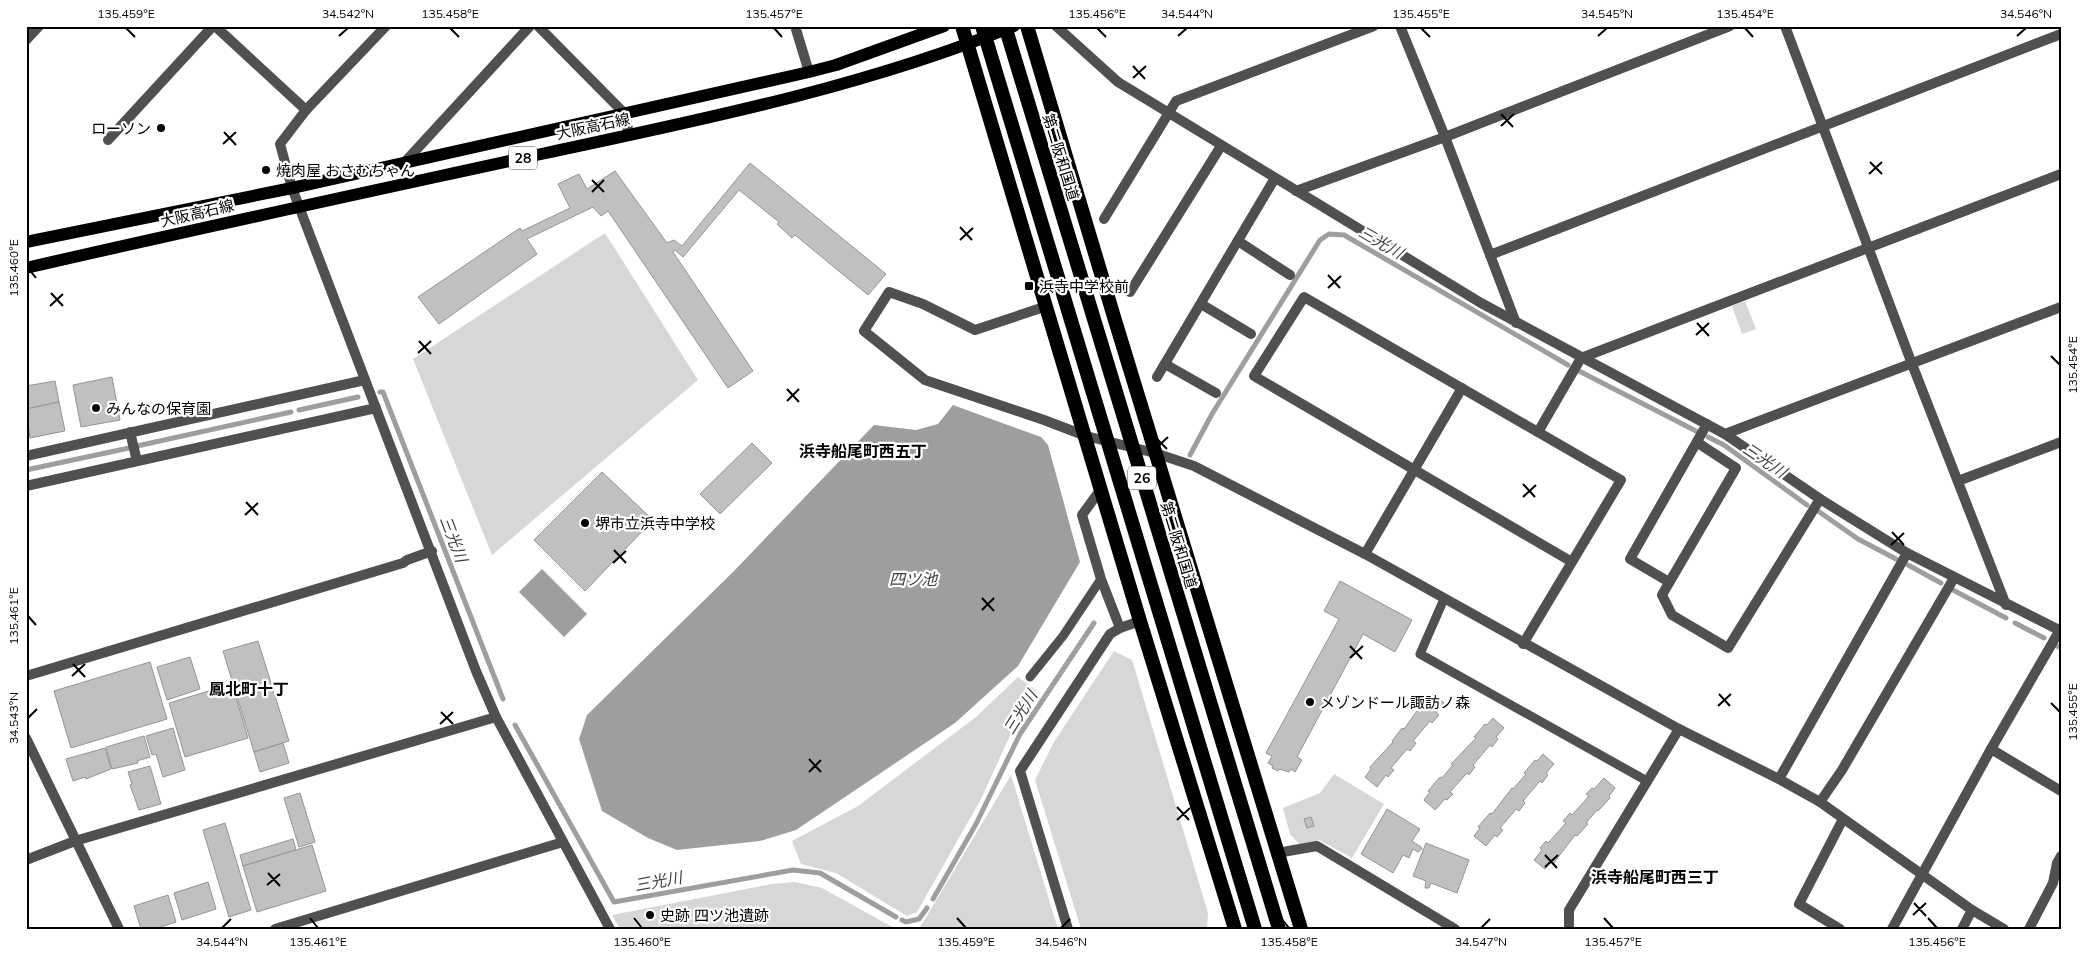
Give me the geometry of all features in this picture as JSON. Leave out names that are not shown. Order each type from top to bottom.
[{"type":"highway","points":[[962,26],[1233,928]]},
{"type":"highway","name":"26","points":[[982,26],[1255,929]]},
{"type":"highway","name":"第二阪和国道","points":[[1005,26],[1279,929]]},
{"type":"highway","name":"26","points":[[1027,26],[1301,929]]},
{"type":"main road","name":"大阪高石線","points":[[26,242],[292,188],[809,72],[836,65],[944,26]]},
{"type":"main road","name":"大阪高石線","points":[[26,268],[629,135],[842,85],[967,45],[1014,26]]},
{"type":"street","points":[[26,40],[39,26]]},
{"type":"street","points":[[108,140],[214,26],[306,110]]},
{"type":"street","points":[[386,26],[306,110],[280,144],[298,207],[496,717],[610,929]]},
{"type":"street","points":[[404,163],[530,26]]},
{"type":"street","points":[[538,26],[625,114],[629,135]]},
{"type":"street","points":[[795,26],[809,72]]},
{"type":"street","points":[[1056,26],[1118,82],[1221,146],[1580,361],[1725,434],[1820,499],[1907,553],[2060,630],[1991,749],[1892,929]]},
{"type":"street","points":[[1104,219],[1176,101],[1374,26]]},
{"type":"street","points":[[1400,26],[1516,323]]},
{"type":"street","points":[[1296,190],[1444,137],[1730,26]]},
{"type":"street","points":[[1785,26],[1912,364],[2006,604]]},
{"type":"street","points":[[1490,255],[2061,34]]},
{"type":"street","points":[[1130,292],[1221,146]]},
{"type":"street","points":[[1538,432],[1580,361],[2061,174]]},
{"type":"street","points":[[1157,377],[1275,178]]},
{"type":"street","points":[[1238,241],[1290,275]]},
{"type":"street","points":[[1047,306],[975,330],[923,304],[889,292],[864,331],[925,380],[1086,436],[1155,453],[1194,466],[1365,554],[1678,729],[1779,779],[1820,802],[1972,910],[2004,929]]},
{"type":"street","points":[[1523,644],[1572,562],[1621,480],[1304,297],[1254,376],[1572,562]]},
{"type":"street","points":[[1201,304],[1251,334]]},
{"type":"street","points":[[1725,434],[2061,307]]},
{"type":"street","points":[[1166,364],[1216,393]]},
{"type":"street","points":[[26,456],[366,382]]},
{"type":"street","points":[[1365,554],[1462,388]]},
{"type":"street","points":[[26,486],[136,457],[376,407]]},
{"type":"street","points":[[1670,582],[1630,559],[1698,443],[1707,424]]},
{"type":"street","points":[[131,434],[136,457]]},
{"type":"street","points":[[1958,481],[2061,442]]},
{"type":"street","points":[[1698,443],[1736,468],[1662,595],[1672,615],[1728,648],[1820,499]]},
{"type":"street","points":[[1101,489],[1082,515],[1120,628]]},
{"type":"street","points":[[26,676],[403,563],[406,560],[432,551]]},
{"type":"street","points":[[1779,779],[1907,553]]},
{"type":"street","points":[[1820,802],[1842,770],[1954,578]]},
{"type":"street","points":[[1068,929],[1020,771],[1110,634],[1120,628],[1140,621]]},
{"type":"street","points":[[26,860],[75,841],[496,717]]},
{"type":"street","points":[[1569,929],[1569,910],[1678,729]]},
{"type":"street","points":[[26,738],[119,929]]},
{"type":"street","points":[[1991,749],[2061,791]]},
{"type":"street","points":[[1840,929],[1799,904],[1843,819]]},
{"type":"street","points":[[275,929],[563,842]]},
{"type":"street","points":[[1277,853],[1317,846],[1455,929]]},
{"type":"street","points":[[2029,929],[2053,883],[2057,863],[2061,856]]},
{"type":"street","points":[[1962,929],[1972,910]]},
{"type":"lane","points":[[1030,677],[1063,636],[1102,578]]},
{"type":"lane","points":[[1444,599],[1420,654],[1647,781]]},
{"type":"shaded area","points":[[605,233],[698,380],[492,555],[413,359]]},
{"type":"shaded area","points":[[1745,301],[1756,329],[1742,334],[1732,306]]},
{"type":"shaded area","points":[[1114,651],[1132,660],[1208,913],[1207,929],[1081,929],[1035,780],[1054,742]]},
{"type":"shaded area","points":[[1018,677],[1036,690],[1013,729],[981,799],[917,912],[907,916],[836,873],[801,864],[792,841],[858,806],[976,717]]},
{"type":"shaded area","points":[[1334,774],[1384,804],[1352,858],[1319,840],[1301,846],[1290,834],[1283,808],[1320,793]]},
{"type":"shaded area","points":[[1011,775],[1058,929],[919,929]]},
{"type":"shaded area","points":[[795,882],[822,888],[896,929],[620,929],[612,915],[772,884]]},
{"type":"water","name":"四ツ池","points":[[953,405],[1041,437],[1048,445],[1080,562],[1018,666],[955,723],[796,830],[760,841],[677,850],[648,838],[602,811],[579,739],[587,715],[733,572],[874,425],[916,430],[938,424]]},
{"type":"water","points":[[542,569],[587,614],[564,637],[519,592]]},
{"type":"building","points":[[750,163],[886,274],[868,295],[795,235],[792,238],[777,224],[779,222],[739,190],[683,257],[675,250],[673,252],[753,371],[728,388],[608,211],[601,216],[593,207],[527,239],[537,254],[439,324],[418,297],[520,228],[522,231],[570,208],[558,184],[579,174],[587,189],[615,171],[667,243],[674,240],[682,246]]},
{"type":"building","points":[[112,377],[120,420],[81,427],[73,385]]},
{"type":"building","points":[[55,381],[59,402],[26,409],[26,386]]},
{"type":"building","points":[[59,402],[65,431],[30,438],[26,409]]},
{"type":"building","points":[[752,443],[772,463],[720,514],[700,494]]},
{"type":"building","points":[[602,472],[653,520],[585,591],[534,540]]},
{"type":"building","name":"メゾンドール諏訪ノ森","points":[[1340,581],[1412,620],[1395,652],[1363,634],[1297,757],[1302,760],[1295,772],[1291,769],[1289,772],[1279,769],[1278,771],[1268,763],[1272,756],[1266,753],[1339,619],[1324,611]]},
{"type":"building","points":[[258,641],[289,741],[254,752],[223,651]]},
{"type":"building","points":[[190,657],[200,689],[167,700],[157,667]]},
{"type":"building","points":[[150,662],[167,719],[71,748],[54,691]]},
{"type":"building","points":[[232,684],[248,738],[185,757],[169,703]]},
{"type":"building","points":[[1433,694],[1444,703],[1436,713],[1439,715],[1432,723],[1430,721],[1413,741],[1416,743],[1410,751],[1407,749],[1391,768],[1394,770],[1388,777],[1386,775],[1377,787],[1365,777],[1371,769],[1370,767],[1393,742],[1402,728],[1404,729],[1425,700],[1427,701]]},
{"type":"building","points":[[1493,718],[1504,728],[1496,737],[1498,739],[1492,747],[1490,745],[1473,765],[1475,767],[1469,775],[1467,773],[1450,792],[1453,794],[1447,800],[1445,799],[1435,810],[1424,800],[1430,792],[1428,791],[1440,777],[1442,778],[1453,765],[1451,764],[1476,738],[1474,737],[1485,724],[1487,725]]},
{"type":"building","points":[[173,728],[185,770],[163,777],[156,754],[152,755],[146,736]]},
{"type":"building","points":[[144,736],[150,757],[137,761],[138,763],[112,769],[106,747]]},
{"type":"building","points":[[283,743],[289,763],[260,772],[254,752]]},
{"type":"building","points":[[105,748],[111,769],[86,779],[85,777],[73,781],[66,759]]},
{"type":"building","points":[[1543,754],[1554,764],[1546,773],[1548,775],[1542,783],[1540,781],[1523,801],[1525,803],[1519,811],[1516,809],[1500,828],[1503,830],[1497,837],[1495,835],[1486,846],[1474,836],[1480,828],[1478,827],[1490,813],[1492,814],[1512,788],[1526,774],[1524,773],[1535,760],[1537,761]]},
{"type":"building","points":[[150,766],[161,804],[139,810],[130,785],[132,784],[128,772]]},
{"type":"building","points":[[1604,778],[1615,788],[1609,796],[1610,798],[1597,810],[1577,836],[1575,835],[1553,864],[1551,862],[1545,869],[1534,860],[1542,850],[1540,848],[1546,841],[1548,843],[1566,823],[1563,821],[1570,813],[1572,815],[1589,796],[1586,794],[1592,788],[1594,789]]},
{"type":"building","points":[[300,793],[315,842],[299,847],[284,798]]},
{"type":"building","points":[[1387,809],[1420,829],[1412,841],[1422,849],[1418,852],[1413,849],[1409,858],[1403,855],[1393,873],[1361,854]]},
{"type":"building","points":[[1311,817],[1314,826],[1307,828],[1304,819]]},
{"type":"building","points":[[225,823],[251,910],[229,917],[203,830]]},
{"type":"building","points":[[293,839],[296,850],[243,866],[240,855]]},
{"type":"building","points":[[1426,843],[1469,860],[1457,893],[1431,883],[1429,888],[1425,888],[1426,881],[1413,876]]},
{"type":"building","points":[[312,845],[326,891],[257,912],[243,866]]},
{"type":"building","points":[[208,882],[216,909],[182,920],[174,893]]},
{"type":"building","points":[[168,895],[176,922],[154,929],[141,929],[134,906]]},
{"type":"waterway","name":"三光川","points":[[1190,455],[1212,414],[1320,240],[1329,234],[1344,235],[1568,365]]},
{"type":"waterway","name":"三光川","points":[[1579,371],[1696,431]]},
{"type":"waterway","name":"三光川","points":[[380,392],[383,392],[503,699]]},
{"type":"waterway","name":"三光川","points":[[299,410],[358,397]]},
{"type":"waterway","name":"三光川","points":[[137,446],[291,412]]},
{"type":"waterway","name":"三光川","points":[[1708,437],[1724,445],[1807,505]]},
{"type":"waterway","name":"三光川","points":[[26,470],[129,448]]},
{"type":"waterway","name":"三光川","points":[[1818,511],[1858,539],[1896,559]]},
{"type":"waterway","name":"三光川","points":[[1908,565],[1941,583]]},
{"type":"waterway","name":"三光川","points":[[1953,590],[2006,618]]},
{"type":"waterway","name":"三光川","points":[[933,899],[976,824],[1020,734],[1094,623]]},
{"type":"waterway","name":"三光川","points":[[2015,623],[2044,638]]},
{"type":"waterway","name":"三光川","points":[[2057,646],[2061,648]]},
{"type":"waterway","name":"三光川","points":[[515,725],[614,902],[793,870],[820,873],[896,917]]},
{"type":"waterway","name":"三光川","points":[[902,920],[906,922],[919,919],[927,908]]},
{"type":"place","name":"ローソン","points":[[161,128]]},
{"type":"place","name":"焼肉屋 おさむちゃん","points":[[266,170]]},
{"type":"place","name":"浜寺中学校前","points":[[1029,286]]},
{"type":"place","name":"みんなの保育園","points":[[96,408]]},
{"type":"place","name":"堺市立浜寺中学校","points":[[585,523]]},
{"type":"place","name":"メゾンドール諏訪ノ森","points":[[1310,702]]},
{"type":"place","name":"史跡 四ツ池遺跡","points":[[650,915]]},
{"type":"district","name":"浜寺船尾町西五丁","points":[[863,451]]},
{"type":"district","name":"鳳北町十丁","points":[[249,689]]},
{"type":"district","name":"浜寺船尾町西三丁","points":[[1655,877]]}]
